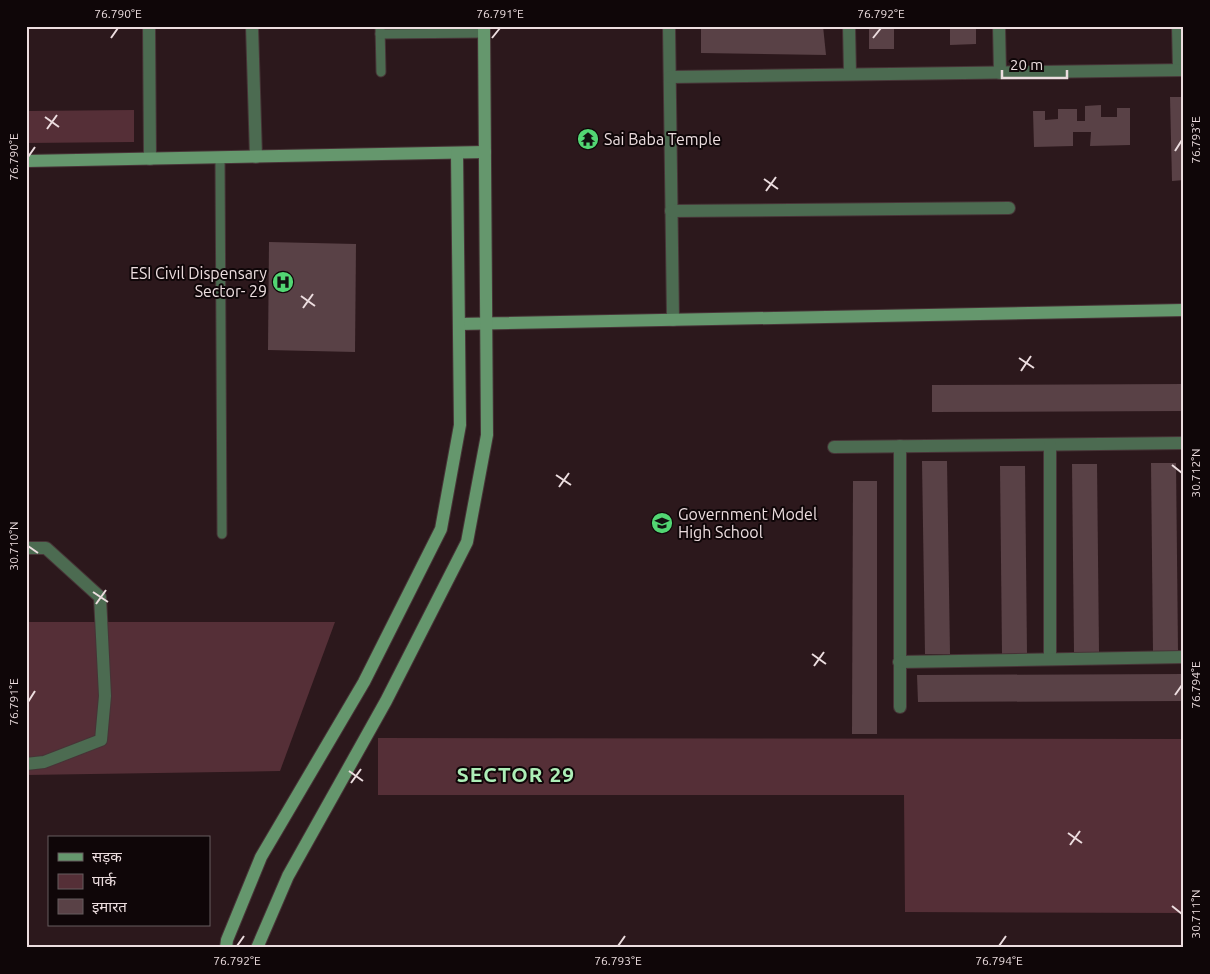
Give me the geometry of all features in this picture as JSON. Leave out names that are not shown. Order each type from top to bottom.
[{"type":"street","points":[[149,26],[150,159]]},
{"type":"street","points":[[252,26],[256,157]]},
{"type":"street","points":[[669,26],[673,320]]},
{"type":"street","points":[[849,26],[850,74]]},
{"type":"street","points":[[1000,26],[1000,72]]},
{"type":"street","points":[[670,77],[1181,70],[1178,26]]},
{"type":"street","points":[[257,948],[288,876],[386,700],[467,542],[487,435],[484,30]]},
{"type":"street","points":[[26,161],[485,152]]},
{"type":"street","points":[[226,948],[227,940],[261,857],[364,682],[440,529],[460,426],[456,153]]},
{"type":"street","points":[[671,211],[1009,208]]},
{"type":"street","points":[[459,324],[1184,310]]},
{"type":"street","points":[[834,447],[1184,444]]},
{"type":"street","points":[[1050,445],[1050,659]]},
{"type":"street","points":[[900,446],[898,662],[900,707]]},
{"type":"street","points":[[26,548],[46,548],[100,597],[105,696],[101,740],[44,762],[26,764]]},
{"type":"street","points":[[898,662],[1184,657]]},
{"type":"lane","points":[[381,72],[380,30],[484,30]]},
{"type":"lane","points":[[220,158],[222,534]]},
{"type":"green space","points":[[134,110],[134,142],[26,143],[26,111]]},
{"type":"green space","points":[[26,622],[335,622],[280,771],[26,775]]},
{"type":"green space","points":[[378,738],[1184,739],[1184,913],[905,912],[904,795],[378,795]]},
{"type":"building","points":[[701,26],[823,26],[826,55],[701,53]]},
{"type":"building","points":[[869,26],[894,26],[894,49],[869,49]]},
{"type":"building","points":[[950,26],[976,26],[976,44],[950,45]]},
{"type":"building","points":[[1022,26],[1060,26],[1060,29],[1022,29]]},
{"type":"building","points":[[1170,97],[1184,97],[1184,180],[1172,181]]},
{"type":"building","points":[[1101,105],[1101,117],[1117,117],[1117,108],[1130,108],[1130,145],[1090,146],[1091,132],[1073,132],[1073,146],[1034,147],[1033,111],[1045,111],[1045,120],[1058,119],[1058,109],[1077,109],[1077,121],[1085,121],[1085,106]]},
{"type":"building","points":[[269,242],[356,244],[355,352],[268,350]]},
{"type":"building","points":[[1184,384],[1184,411],[932,412],[932,385]]},
{"type":"building","points":[[922,461],[947,461],[950,654],[925,654]]},
{"type":"building","points":[[1151,463],[1176,463],[1178,651],[1153,651]]},
{"type":"building","points":[[1072,464],[1097,464],[1099,652],[1074,652]]},
{"type":"building","points":[[1000,466],[1025,466],[1027,653],[1002,654]]},
{"type":"building","points":[[853,481],[877,481],[877,734],[852,734]]},
{"type":"building","points":[[1184,674],[1184,701],[918,702],[917,675]]},
{"type":"place","name":"Sai Baba Temple","points":[[588,139]]},
{"type":"place","name":"ESI Civil Dispensary Sector- 29","points":[[283,282]]},
{"type":"place","name":"Government Model High School","points":[[662,523]]},
{"type":"district","name":"SECTOR 29","points":[[516,775]]}]
